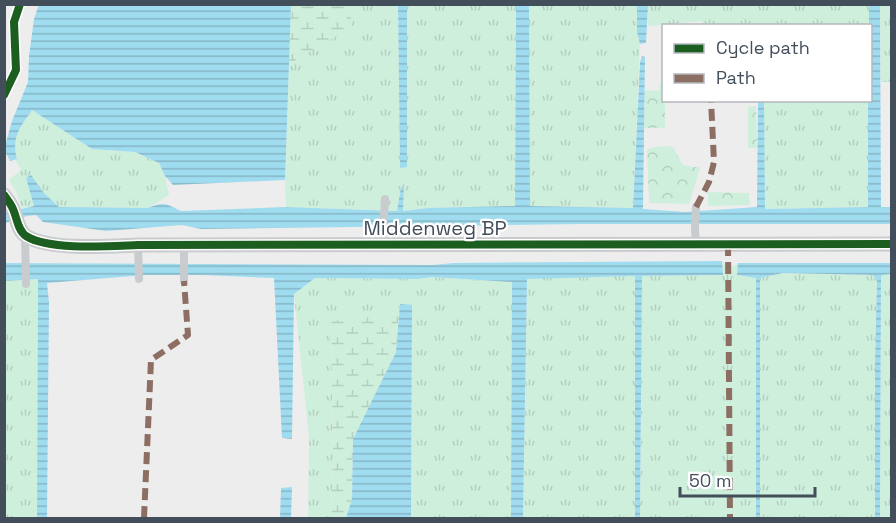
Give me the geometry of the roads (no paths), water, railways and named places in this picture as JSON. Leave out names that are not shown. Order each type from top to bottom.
[{"type":"street","points":[[9,201],[22,231]]},
{"type":"street","name":"Middenweg BP","points":[[22,231],[47,244],[138,252],[184,251],[382,237],[696,244],[891,244]]},
{"type":"lane","points":[[382,237],[385,202]]},
{"type":"lane","points":[[696,207],[696,244]]},
{"type":"lane","points":[[22,231],[26,284]]},
{"type":"lane","points":[[184,251],[184,281]]},
{"type":"lane","points":[[138,252],[139,279]]},
{"type":"water","points":[[39,4],[291,5],[285,180],[173,185],[165,176],[159,163],[135,152],[92,149],[32,110],[20,127],[16,139],[17,159],[10,161],[5,146],[12,121],[28,82],[34,19]]},
{"type":"water","points":[[516,4],[529,5],[530,206],[633,208],[642,56],[645,57],[643,209],[685,212],[757,207],[758,102],[764,102],[765,209],[868,207],[868,102],[872,102],[872,24],[869,24],[869,5],[880,5],[881,207],[891,207],[891,224],[582,224],[201,229],[182,225],[106,231],[43,222],[36,215],[5,223],[4,213],[34,206],[26,178],[31,175],[43,192],[59,207],[148,208],[162,204],[181,211],[286,207],[397,211],[401,187],[404,186],[403,211],[428,208],[515,206]]},
{"type":"water","points":[[398,5],[407,5],[407,167],[400,168]]},
{"type":"water","points":[[637,5],[648,5],[646,43],[640,44],[637,32]]},
{"type":"water","points":[[722,261],[723,275],[642,276],[640,518],[635,518],[635,276],[527,279],[523,518],[511,518],[512,282],[432,277],[417,279],[315,278],[294,294],[292,439],[282,438],[274,278],[145,275],[47,283],[49,302],[47,518],[37,518],[38,279],[5,281],[5,263],[432,265]]},
{"type":"water","points":[[738,263],[891,263],[891,274],[881,275],[880,518],[875,518],[877,281],[873,275],[783,273],[760,278],[760,518],[756,518],[756,278],[737,275]]},
{"type":"water","points":[[400,304],[412,305],[411,518],[346,518],[352,499],[353,439],[396,352]]},
{"type":"water","points":[[292,487],[291,518],[280,518],[281,488]]}]
